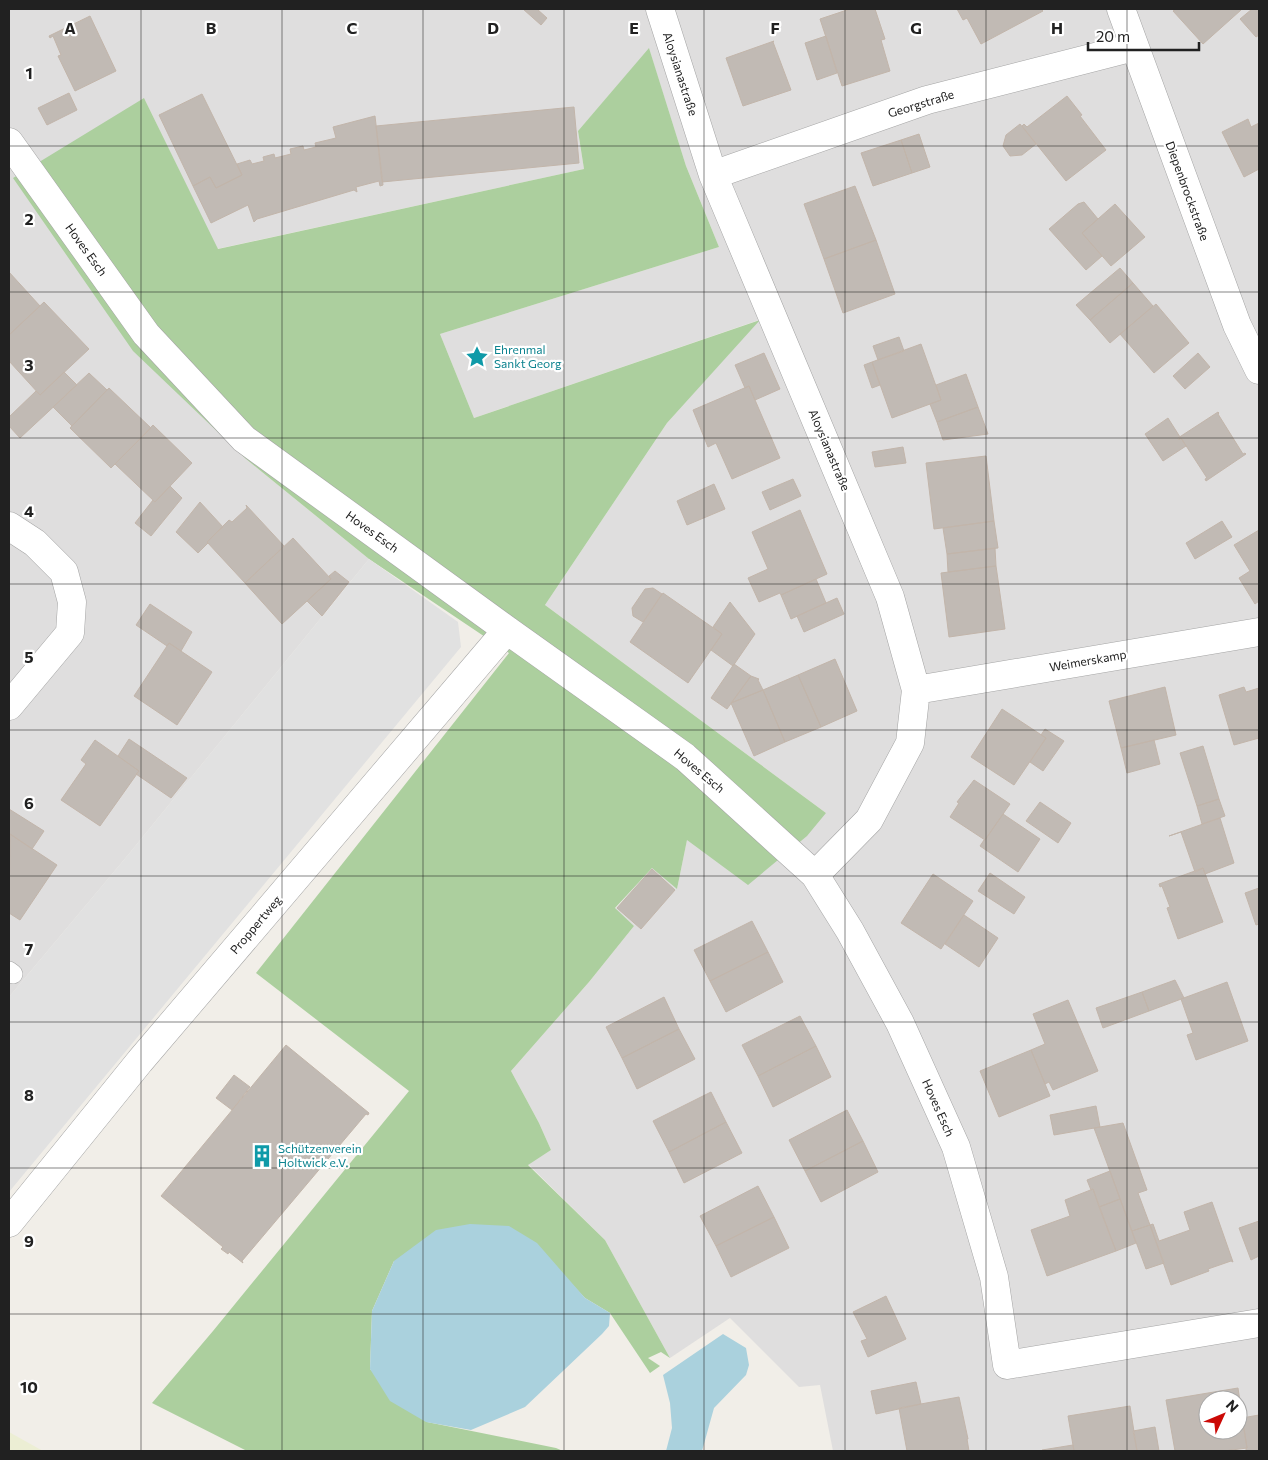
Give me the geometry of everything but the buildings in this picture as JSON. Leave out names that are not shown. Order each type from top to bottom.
[{"type":"street","name":"Aloysianastraße","points":[[660,9],[713,174],[890,596],[916,690],[910,743],[869,820],[816,875]]},
{"type":"street","name":"Diepenbrockstraße","points":[[1121,9],[1237,325],[1259,370]]},
{"type":"street","name":"Georgstraße","points":[[713,174],[927,100],[1134,47]]},
{"type":"street","name":"Hoves Esch","points":[[9,142],[146,334],[244,439],[506,630],[685,757],[816,875],[850,930],[900,1023],[956,1147],[994,1277],[1007,1364],[1259,1323]]},
{"type":"street","points":[[9,526],[35,543],[64,572],[72,602],[70,633],[9,706]]},
{"type":"street","name":"Proppertweg","points":[[9,1223],[147,1054],[506,630]]},
{"type":"street","name":"Weimerskamp","points":[[916,690],[1259,632]]},
{"type":"shaded area","points":[[9,9],[1259,9],[1259,1451],[833,1451],[820,1385],[799,1387],[730,1318],[670,1358],[605,1240],[528,1164],[551,1150],[511,1071],[589,982],[634,926],[615,909],[652,867],[677,889],[687,840],[826,813],[545,605],[667,423],[759,320],[474,418],[440,334],[719,247],[686,166],[649,49],[578,131],[584,169],[217,249],[144,98],[246,459],[369,559],[128,855],[9,997]]},
{"type":"shaded area","points":[[369,559],[458,622],[461,647],[9,1192],[9,997],[128,855]]},
{"type":"green space","points":[[649,48],[686,166],[719,247],[440,334],[474,418],[760,320],[667,423],[545,605],[826,813],[807,836],[748,885],[687,840],[677,889],[652,868],[615,908],[634,926],[589,982],[511,1071],[551,1150],[528,1165],[605,1240],[670,1358],[661,1352],[648,1358],[660,1366],[650,1373],[610,1313],[585,1298],[568,1280],[394,1261],[372,1311],[370,1369],[427,1422],[563,1451],[247,1451],[152,1403],[409,1091],[256,973],[509,653],[369,559],[246,459],[133,351],[13,178],[144,98],[218,249],[584,169],[578,131]]},
{"type":"green space","points":[[9,1432],[43,1451],[9,1451]]},
{"type":"water","points":[[470,1224],[509,1226],[537,1243],[585,1298],[610,1313],[609,1326],[602,1334],[525,1407],[471,1430],[426,1422],[390,1401],[370,1369],[372,1311],[394,1261],[436,1230]]},
{"type":"water","points":[[723,1334],[746,1348],[749,1365],[746,1375],[714,1408],[702,1451],[666,1451],[672,1428],[670,1403],[663,1375]]},
{"type":"place","name":"Ehrenmal Sankt Georg","points":[[477,357]]},
{"type":"place","name":"Schützenverein Holtwick e.V.","points":[[262,1156]]}]
